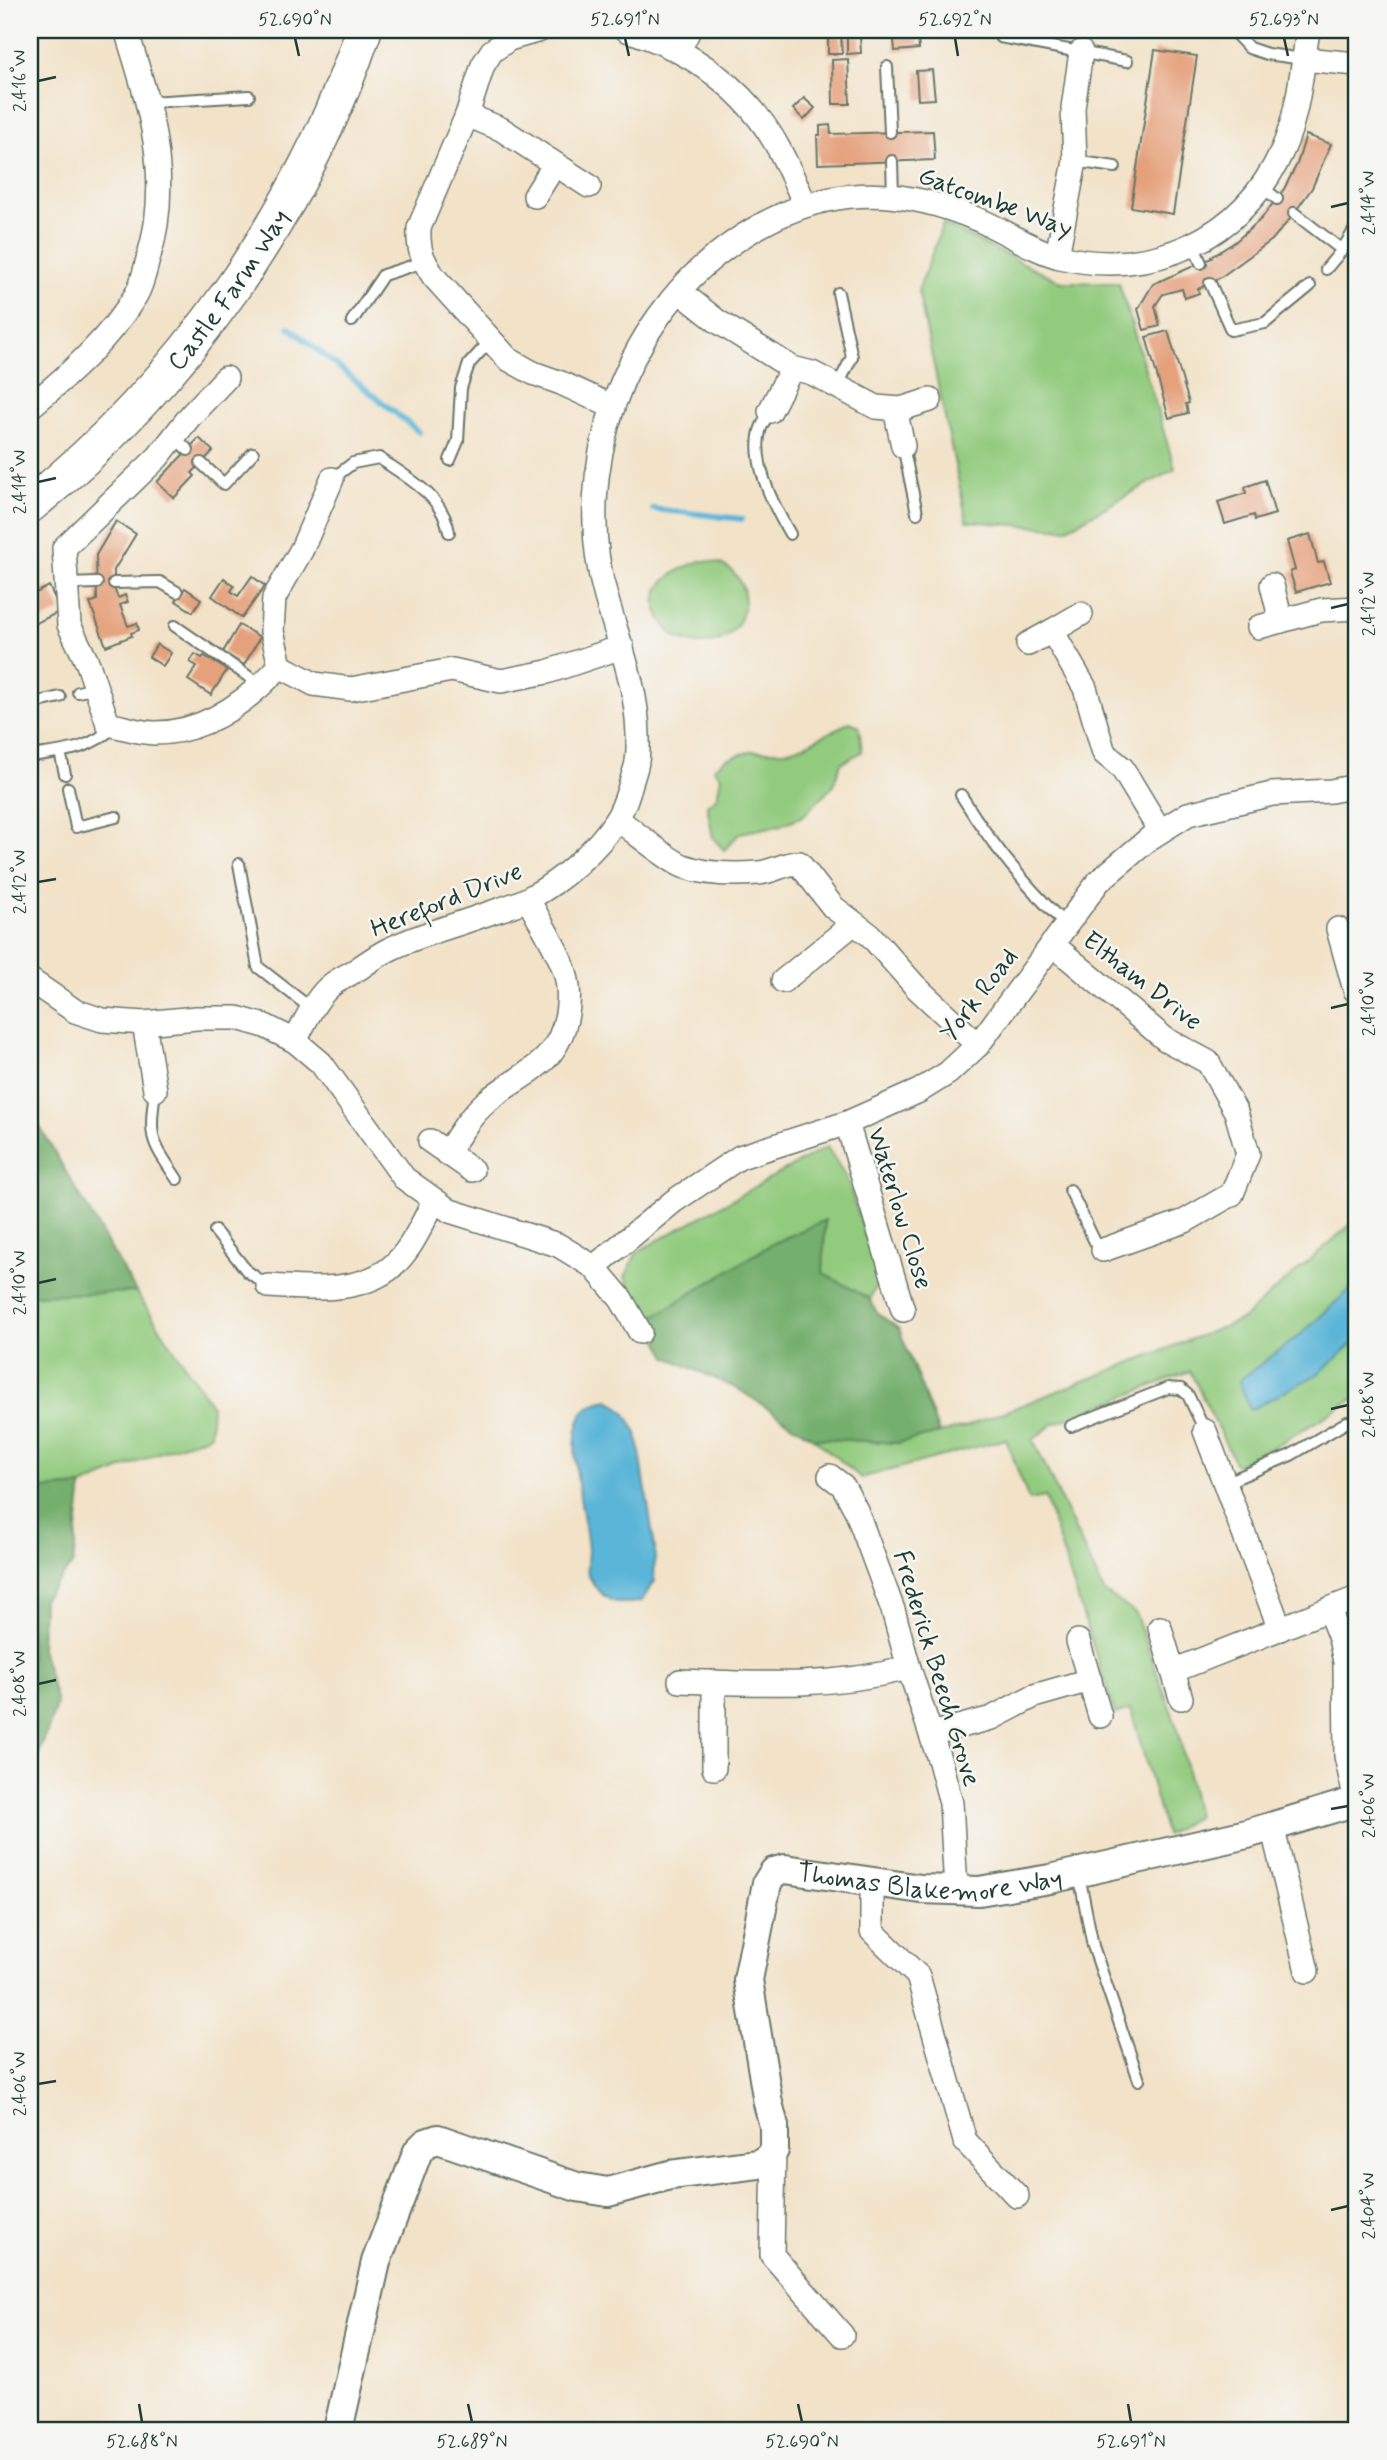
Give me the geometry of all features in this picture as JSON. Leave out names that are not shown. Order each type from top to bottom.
[{"type":"main road","name":"Castle Farm Way","points":[[30,476],[126,387],[210,284],[266,197],[299,134],[325,79],[343,30]]},
{"type":"main road","name":"Castle Farm Way","points":[[30,505],[141,401],[190,344],[256,253],[325,125],[364,30]]},
{"type":"street","points":[[30,406],[108,333],[138,293],[150,253],[158,214],[158,164],[149,102],[126,30]]},
{"type":"street","points":[[628,30],[684,40],[753,111],[780,150],[805,204]]},
{"type":"street","name":"Gatcombe Way","points":[[622,647],[604,592],[597,551],[595,512],[602,452],[613,407],[628,366],[678,291],[700,269],[741,237],[805,204],[862,195],[913,198],[978,219],[1057,257],[1122,264],[1179,252],[1197,253],[1218,229],[1246,206],[1269,193],[1292,123],[1308,30]]},
{"type":"street","points":[[533,31],[509,39],[492,51],[483,65],[467,115],[419,228],[418,246],[434,277],[508,359],[533,373],[613,407]]},
{"type":"street","points":[[1057,257],[1075,162],[1073,108],[1081,52]]},
{"type":"street","points":[[1303,59],[1357,64]]},
{"type":"street","points":[[467,115],[501,129],[589,186]]},
{"type":"street","points":[[535,196],[555,164]]},
{"type":"street","points":[[678,291],[717,321],[792,368],[812,373],[838,385],[876,407],[895,409],[930,400]]},
{"type":"street","points":[[770,411],[792,368]]},
{"type":"street","points":[[226,378],[191,415],[181,443],[158,457],[64,548],[69,625],[88,664],[87,690],[108,724],[116,726],[155,733],[196,727],[232,710],[259,689],[280,666]]},
{"type":"street","points":[[895,409],[903,446]]},
{"type":"street","points":[[332,479],[302,550],[274,598],[272,631],[280,666],[314,684],[351,690],[452,670],[501,681],[547,672],[622,647]]},
{"type":"street","points":[[1272,585],[1270,624],[1321,610],[1357,608]]},
{"type":"street","points":[[1028,643],[1082,614]]},
{"type":"street","points":[[1052,631],[1085,688],[1104,753],[1122,768],[1160,831]]},
{"type":"street","name":"Hereford Drive","points":[[295,1041],[327,988],[389,949],[528,899],[567,875],[617,819],[638,760],[638,715],[622,647]]},
{"type":"street","name":"York Road","points":[[594,1267],[674,1201],[740,1157],[846,1123],[919,1091],[948,1073],[978,1045],[1099,881],[1160,831],[1188,814],[1252,798],[1357,786]]},
{"type":"street","points":[[617,819],[682,865],[702,870],[730,875],[752,874],[763,873],[789,863],[799,863],[833,907],[870,935],[916,987],[978,1045]]},
{"type":"street","points":[[472,1170],[438,1147],[482,1106],[548,1056],[566,1020],[569,1003],[564,967],[528,899]]},
{"type":"street","points":[[783,981],[853,924]]},
{"type":"street","points":[[1338,929],[1352,962],[1356,996]]},
{"type":"street","name":"Eltham Drive","points":[[1052,944],[1165,1039],[1208,1062],[1236,1112],[1248,1154],[1232,1194],[1185,1221],[1103,1250]]},
{"type":"street","points":[[30,980],[75,1011],[102,1020],[144,1023],[196,1018],[237,1018],[265,1026],[295,1041],[321,1063],[404,1178],[450,1211],[558,1245],[594,1267],[621,1299],[640,1332]]},
{"type":"street","points":[[144,1023],[155,1090]]},
{"type":"street","name":"Waterlow Close","points":[[846,1123],[903,1310]]},
{"type":"street","points":[[268,1286],[336,1287],[364,1281],[389,1269],[403,1254],[434,1201]]},
{"type":"street","points":[[1205,1431],[1279,1629]]},
{"type":"street","name":"Frederick Beech Grove","points":[[830,1476],[843,1486],[856,1510],[893,1610],[931,1734],[951,1803],[956,1890]]},
{"type":"street","points":[[1173,1671],[1357,1598]]},
{"type":"street","points":[[1329,1610],[1340,1638],[1345,1662],[1346,1756],[1357,1801]]},
{"type":"street","points":[[1160,1628],[1181,1698]]},
{"type":"street","points":[[1078,1641],[1100,1716]]},
{"type":"street","points":[[680,1681],[809,1684],[849,1681],[909,1668]]},
{"type":"street","points":[[931,1734],[992,1718],[1034,1696],[1090,1680]]},
{"type":"street","points":[[714,1682],[714,1768]]},
{"type":"street","name":"Thomas Blakemore Way","points":[[774,2150],[774,2126],[765,2090],[748,1980],[767,1883],[774,1872],[785,1868],[921,1889],[979,1891],[1079,1872],[1272,1826],[1357,1801]]},
{"type":"street","points":[[1272,1826],[1307,1971]]},
{"type":"street","points":[[872,1881],[872,1931],[918,1976],[965,2141],[1017,2196]]},
{"type":"street","points":[[338,2430],[376,2262],[418,2151],[426,2143],[438,2138],[577,2187],[608,2192],[670,2175],[758,2164],[767,2159],[774,2150]]},
{"type":"street","points":[[774,2150],[772,2255],[842,2335]]},
{"type":"lane","points":[[1232,30],[1250,48],[1267,54],[1303,59]]},
{"type":"lane","points":[[1000,37],[1127,61]]},
{"type":"lane","points":[[887,67],[890,132]]},
{"type":"lane","points":[[149,102],[249,96]]},
{"type":"lane","points":[[892,161],[893,195]]},
{"type":"lane","points":[[1075,162],[1115,167]]},
{"type":"lane","points":[[1294,213],[1342,250]]},
{"type":"lane","points":[[1326,269],[1357,226]]},
{"type":"lane","points":[[352,321],[383,275],[424,262]]},
{"type":"lane","points":[[1210,283],[1231,330],[1265,323],[1310,286]]},
{"type":"lane","points":[[838,293],[852,357],[838,385]]},
{"type":"lane","points":[[450,460],[458,441],[461,388],[469,364],[490,341]]},
{"type":"lane","points":[[770,411],[760,430],[759,449],[774,508],[790,534]]},
{"type":"lane","points":[[903,446],[917,513]]},
{"type":"lane","points":[[201,463],[224,484],[253,453]]},
{"type":"lane","points":[[332,479],[353,463],[379,458],[438,503],[446,517],[449,532]]},
{"type":"lane","points":[[114,583],[160,582],[177,592]]},
{"type":"lane","points":[[68,584],[97,583]]},
{"type":"lane","points":[[175,626],[251,679],[259,689]]},
{"type":"lane","points":[[30,704],[60,697]]},
{"type":"lane","points":[[30,756],[90,745],[116,726]]},
{"type":"lane","points":[[60,751],[65,774]]},
{"type":"lane","points":[[68,788],[76,827],[116,817]]},
{"type":"lane","points":[[961,795],[1000,852],[1039,899],[1065,924]]},
{"type":"lane","points":[[239,864],[258,967],[313,1010]]},
{"type":"lane","points":[[155,1090],[151,1126],[154,1144],[177,1179]]},
{"type":"lane","points":[[1070,1190],[1095,1242],[1103,1250]]},
{"type":"lane","points":[[215,1231],[247,1271],[268,1286]]},
{"type":"lane","points":[[1072,1426],[1168,1388],[1181,1389],[1188,1395],[1205,1431]]},
{"type":"lane","points":[[1225,1483],[1291,1455],[1347,1422]]},
{"type":"lane","points":[[1079,1872],[1093,1946],[1139,2080]]},
{"type":"green space","points":[[943,224],[1062,282],[1119,283],[1175,469],[1066,529],[967,521],[918,291]]},
{"type":"green space","points":[[700,561],[722,565],[736,576],[743,591],[744,609],[737,625],[724,638],[706,643],[682,640],[673,635],[657,610],[656,600],[663,582]]},
{"type":"green space","points":[[850,722],[859,726],[862,752],[841,763],[833,786],[803,816],[781,825],[740,833],[724,850],[713,838],[707,805],[717,797],[721,777],[714,768],[726,759],[752,751],[785,751],[805,745]]},
{"type":"green space","points":[[30,1110],[136,1292],[30,1295]]},
{"type":"green space","points":[[827,1147],[846,1177],[879,1279],[870,1299],[823,1273],[825,1220],[774,1243],[648,1320],[625,1277],[637,1252]]},
{"type":"green space","points":[[1357,1219],[1357,1397],[1284,1441],[1236,1465],[1190,1371],[1053,1424],[1033,1440],[1104,1592],[1135,1613],[1178,1730],[1197,1816],[1166,1835],[1131,1709],[1115,1714],[1045,1497],[1029,1500],[1006,1439],[861,1478],[813,1438],[898,1443],[965,1427],[1241,1320]]},
{"type":"green space","points":[[825,1220],[823,1273],[870,1299],[877,1313],[899,1329],[939,1433],[898,1443],[813,1438],[738,1389],[667,1357],[648,1320],[774,1243]]},
{"type":"green space","points":[[136,1292],[212,1406],[210,1435],[161,1452],[82,1486],[30,1490],[30,1295]]},
{"type":"green space","points":[[82,1486],[73,1564],[43,1599],[41,1648],[57,1703],[30,1780],[30,1490]]},
{"type":"water","points":[[1357,1283],[1357,1339],[1320,1373],[1250,1410],[1239,1380],[1300,1335]]},
{"type":"water","points":[[608,1400],[626,1414],[637,1433],[655,1549],[654,1581],[642,1601],[633,1603],[617,1602],[604,1596],[587,1570],[588,1550],[577,1479],[575,1442],[584,1412],[592,1405]]},
{"type":"building","points":[[893,30],[917,30],[919,49],[895,51]]},
{"type":"building","points":[[841,36],[842,54],[828,54],[828,37]]},
{"type":"building","points":[[847,36],[860,36],[861,53],[847,54]]},
{"type":"building","points":[[1155,50],[1197,56],[1173,214],[1131,207]]},
{"type":"building","points":[[848,59],[850,104],[833,104],[832,60]]},
{"type":"building","points":[[932,70],[935,99],[918,100],[916,71]]},
{"type":"building","points":[[804,98],[815,108],[804,120],[793,109]]},
{"type":"building","points":[[830,125],[831,134],[933,131],[935,160],[818,164],[817,135],[820,135],[820,126]]},
{"type":"building","points":[[1306,135],[1331,144],[1312,188],[1290,219],[1272,240],[1221,277],[1198,289],[1199,293],[1185,298],[1182,289],[1163,294],[1155,306],[1160,326],[1144,330],[1138,309],[1153,284],[1212,258],[1261,219],[1284,189],[1297,164]]},
{"type":"building","points":[[1168,331],[1189,403],[1186,404],[1188,413],[1169,418],[1146,337]]},
{"type":"building","points":[[199,438],[213,451],[192,473],[195,476],[174,498],[157,482]]},
{"type":"building","points":[[1265,480],[1275,514],[1255,520],[1254,515],[1225,524],[1218,502],[1246,493],[1245,487]]},
{"type":"building","points":[[116,521],[136,534],[114,570],[114,588],[118,598],[125,595],[128,602],[120,605],[128,626],[137,623],[139,630],[131,633],[132,636],[106,646],[90,603],[97,600],[96,555]]},
{"type":"building","points":[[1310,534],[1318,563],[1324,562],[1330,582],[1296,592],[1290,572],[1295,570],[1287,541]]},
{"type":"building","points":[[252,576],[265,586],[242,618],[212,596],[224,578],[234,586],[231,591],[238,596]]},
{"type":"building","points":[[49,586],[61,611],[30,626],[30,596]]},
{"type":"building","points":[[185,588],[201,599],[193,612],[176,601]]},
{"type":"building","points":[[239,625],[260,637],[244,665],[223,652]]},
{"type":"building","points":[[157,644],[171,653],[163,666],[149,657]]},
{"type":"building","points":[[195,654],[202,658],[204,656],[227,670],[211,695],[188,680],[197,666],[190,662]]},
{"type":"waterway","points":[[289,327],[419,432]]},
{"type":"waterway","points":[[653,509],[742,519]]}]
